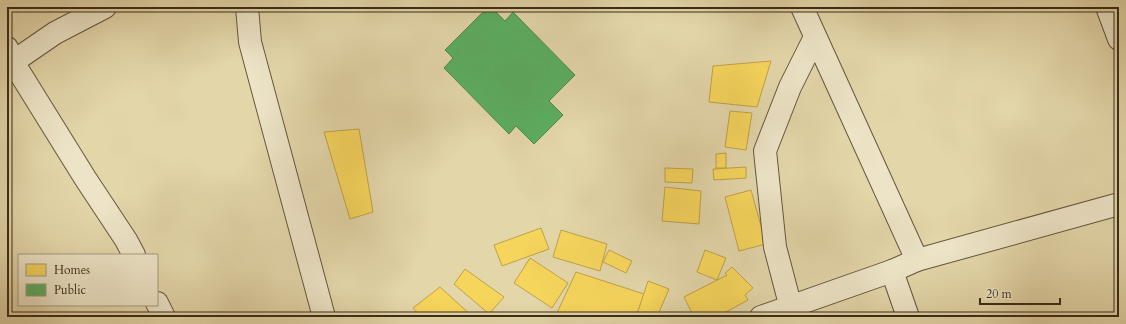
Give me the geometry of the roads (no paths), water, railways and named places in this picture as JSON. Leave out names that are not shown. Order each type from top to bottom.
[{"type":"street","points":[[105,7],[9,59],[84,178],[126,240],[133,254]]},
{"type":"street","points":[[247,7],[250,42],[324,317]]},
{"type":"street","points":[[802,7],[917,260]]},
{"type":"street","points":[[1107,7],[1119,40]]},
{"type":"street","points":[[792,308],[775,247],[765,151],[790,87],[815,37]]},
{"type":"street","points":[[761,317],[792,308],[892,271],[917,260],[1119,204]]},
{"type":"street","points":[[892,271],[908,317]]},
{"type":"street","points":[[158,305],[164,317]]}]
